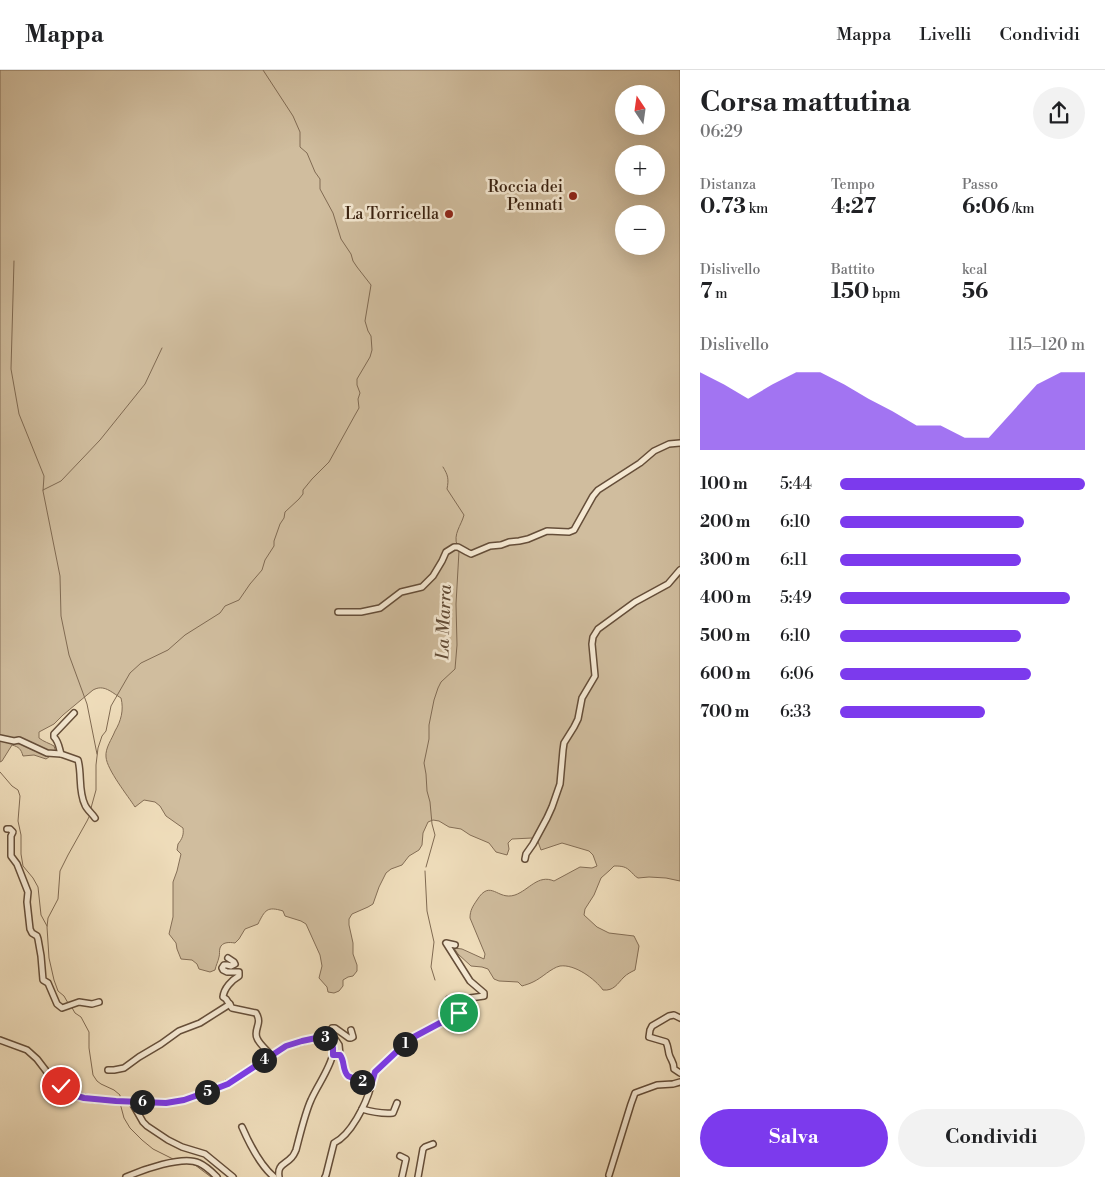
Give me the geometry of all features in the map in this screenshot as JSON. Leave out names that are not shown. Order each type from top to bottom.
[{"type":"street","points":[[338,612],[361,612],[380,608],[402,592],[422,587],[433,576],[446,552],[454,547],[458,547],[471,554],[490,546],[519,542],[547,531],[569,532],[574,530],[598,490],[640,463],[654,451],[680,442]]},
{"type":"street","points":[[525,859],[526,854],[548,818],[560,784],[564,743],[578,719],[582,698],[595,676],[593,637],[598,629],[635,602],[668,584],[680,570]]},
{"type":"street","points":[[61,754],[54,734],[74,713]]},
{"type":"street","points":[[0,738],[14,741],[19,740],[47,753],[61,754],[78,760],[81,795],[86,808],[92,814]]},
{"type":"street","points":[[7,829],[10,828],[12,832],[10,853],[17,864],[28,892],[29,925],[32,933],[38,939],[43,980],[49,985],[57,1004],[62,1008],[82,1002],[92,1004],[99,1002]]},
{"type":"street","points":[[325,1177],[334,1143],[339,1141],[356,1120],[362,1109],[375,1072],[410,1039],[440,1023],[458,1018],[461,1015],[449,1003],[449,1000],[453,998],[463,999],[484,996],[484,993],[470,981],[446,943],[456,945]]},
{"type":"street","points":[[228,958],[235,964],[232,966],[224,965],[223,970],[226,972],[239,972],[240,974],[232,981],[223,997],[232,1008],[256,1013],[259,1016],[257,1040],[271,1055]]},
{"type":"street","points":[[108,1070],[124,1068],[179,1031],[200,1023],[230,1004]]},
{"type":"street","points":[[680,1018],[674,1015],[669,1016],[652,1026],[649,1037],[668,1044],[674,1069],[680,1073]]},
{"type":"street","points":[[351,1030],[353,1037],[351,1038],[334,1028],[331,1030],[331,1033],[339,1045],[340,1055],[343,1058],[344,1068],[348,1076],[371,1086]]},
{"type":"street","points":[[0,1040],[27,1050],[37,1059],[50,1076],[70,1094],[84,1098],[166,1103],[184,1100],[228,1084],[286,1046],[321,1037],[328,1038],[332,1044],[333,1055],[310,1102],[296,1150],[293,1156],[278,1170],[278,1177]]},
{"type":"street","points":[[333,1055],[340,1055]]},
{"type":"street","points":[[608,1175],[636,1093],[658,1084],[680,1082]]},
{"type":"street","points":[[130,1101],[147,1126],[182,1147],[205,1154],[232,1177]]},
{"type":"street","points":[[362,1109],[386,1114],[393,1113],[396,1103]]},
{"type":"street","points":[[242,1128],[259,1158],[274,1177]]},
{"type":"street","points":[[418,1177],[423,1149],[433,1144]]},
{"type":"street","points":[[400,1156],[406,1159],[402,1177]]},
{"type":"street","points":[[126,1177],[153,1166],[187,1161],[197,1162],[217,1177]]},
{"type":"shaded area","points":[[0,70],[680,70],[680,881],[666,878],[638,878],[626,868],[614,866],[601,878],[594,895],[585,909],[584,915],[597,927],[609,933],[634,936],[639,946],[635,970],[625,976],[613,988],[603,990],[595,981],[572,967],[557,967],[522,986],[518,982],[499,981],[494,979],[488,969],[471,966],[454,948],[462,949],[484,959],[485,954],[470,918],[472,908],[482,894],[490,890],[503,895],[515,895],[538,881],[548,879],[554,881],[580,867],[592,868],[597,866],[593,855],[589,851],[562,843],[541,850],[537,839],[532,838],[512,839],[508,843],[507,855],[496,852],[489,843],[461,829],[449,827],[433,820],[428,822],[419,850],[409,856],[402,865],[386,873],[373,904],[352,914],[349,919],[357,971],[353,976],[343,980],[343,986],[339,991],[334,993],[328,992],[327,987],[319,978],[322,966],[320,955],[306,924],[285,916],[283,911],[273,909],[265,912],[258,924],[245,929],[235,943],[222,945],[215,970],[210,972],[199,969],[192,960],[181,959],[176,943],[169,934],[173,917],[173,882],[181,854],[177,850],[178,844],[182,839],[183,828],[166,816],[155,802],[144,800],[135,807],[107,762],[107,750],[121,715],[121,698],[104,688],[93,690],[54,724],[39,732],[39,738],[54,746],[56,752],[46,759],[34,755],[23,756],[19,749],[12,745],[0,762]]},
{"type":"waterway","points":[[91,808],[96,790],[98,748],[106,731],[111,706],[130,673],[141,663],[168,650],[185,635],[220,613],[225,606],[239,600],[262,570],[265,560],[274,546],[274,541],[285,512],[299,499],[303,494],[303,490],[329,462],[359,408],[358,399],[360,393],[357,379],[372,350],[371,336],[365,321],[371,285],[353,261],[351,254],[341,239],[333,213],[320,189],[320,179],[307,153],[300,147],[300,132],[293,116],[263,70]]},
{"type":"waterway","points":[[14,261],[11,369],[19,414],[44,476],[43,491],[60,576],[61,616],[69,655],[87,704],[97,754]]},
{"type":"waterway","points":[[43,490],[61,481],[100,440],[145,384],[162,348]]},
{"type":"waterway","name":"La Marra","points":[[443,467],[448,477],[447,489],[464,515],[457,534],[457,545]]},
{"type":"waterway","name":"La Marra","points":[[426,867],[435,835],[424,763],[434,700],[441,682],[455,669],[459,551]]},
{"type":"waterway","points":[[0,772],[18,790],[20,796],[18,821],[23,866],[38,887],[41,915],[47,926]]},
{"type":"waterway","points":[[68,1003],[58,991],[54,980],[49,958],[48,918],[58,899],[60,871],[90,815]]},
{"type":"waterway","points":[[425,871],[427,911],[434,942],[431,967],[435,980]]},
{"type":"waterway","points":[[71,1006],[75,1013],[81,1017],[89,1032],[93,1075],[101,1084],[120,1095],[120,1099]]},
{"type":"waterway","points":[[120,1103],[124,1118],[130,1128],[153,1149],[175,1160]]},
{"type":"waterway","points":[[186,1163],[195,1165],[211,1177]]},
{"type":"place","name":"Roccia dei Pennati","points":[[573,196]]},
{"type":"place","name":"La Torricella","points":[[449,214]]},
{"type":"route","points":[[61,1086],[70,1094],[96,1100],[166,1103],[184,1100],[228,1084],[286,1046],[321,1037],[328,1038],[332,1044],[333,1055],[340,1055],[343,1058],[344,1068],[348,1076],[371,1086],[375,1072],[410,1039],[440,1023],[458,1018],[461,1015],[459,1013]]}]
